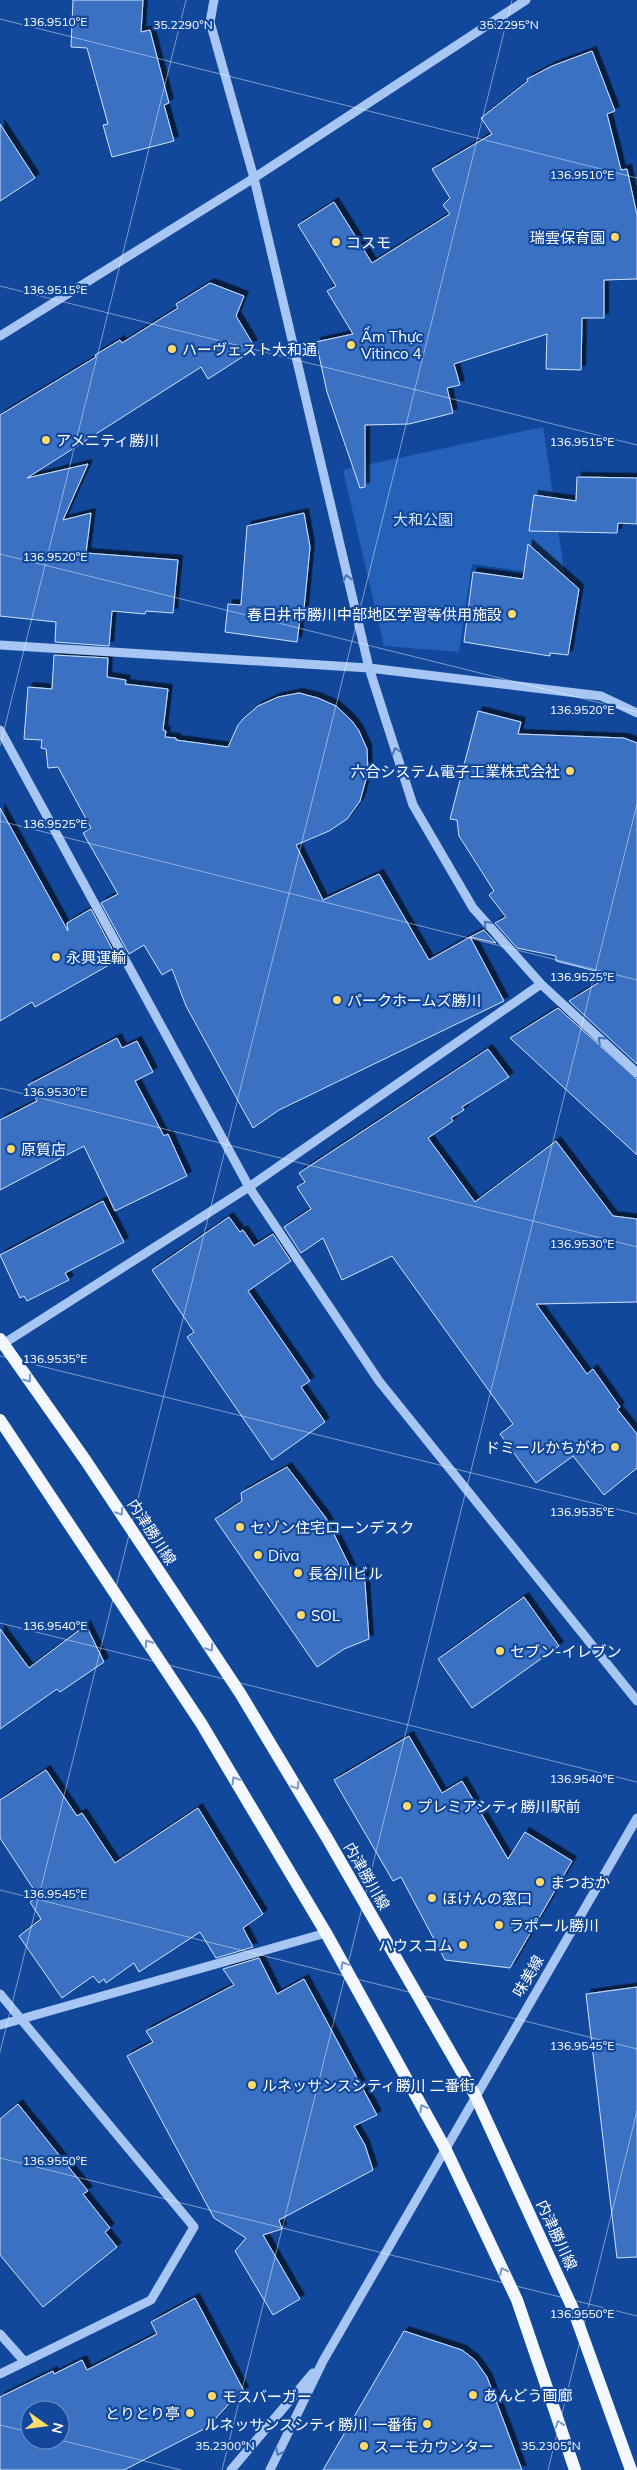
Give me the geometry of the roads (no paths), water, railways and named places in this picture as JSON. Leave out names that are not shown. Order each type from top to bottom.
[{"type":"main road","name":"内津勝川線","points":[[2,1341],[86,1461],[240,1693],[327,1838],[475,2095],[573,2309],[631,2470]]},
{"type":"main road","points":[[0,1420],[201,1723],[326,1933],[446,2150],[517,2300],[575,2470]]},
{"type":"street","points":[[214,0],[210,22],[254,178],[368,668],[413,805],[473,908],[541,984],[637,1073]]},
{"type":"street","points":[[0,336],[254,178],[526,0]]},
{"type":"street","points":[[0,645],[368,668],[601,696],[637,713]]},
{"type":"street","points":[[0,730],[249,1187],[379,1381],[637,1701]]},
{"type":"street","points":[[2,1341],[249,1187],[541,984]]},
{"type":"street","name":"味美線","points":[[322,2361],[637,1818]]},
{"type":"street","points":[[0,2025],[326,1933]]},
{"type":"street","points":[[0,1994],[194,2227],[151,2300],[0,2374]]},
{"type":"street","points":[[0,2334],[24,2361]]},
{"type":"street","points":[[232,2470],[322,2361]]},
{"type":"street","points":[[270,2470],[322,2361]]},
{"type":"place","name":"瑞雲保育園","points":[[615,237]]},
{"type":"place","name":"コスモ","points":[[336,242]]},
{"type":"place","name":"Ẩm Thực Vitinco 4","points":[[351,345]]},
{"type":"place","name":"ハーヴェスト大和通","points":[[172,349]]},
{"type":"place","name":"アメニティ勝川","points":[[46,440]]},
{"type":"place","name":"春日井市勝川中部地区学習等供用施設","points":[[512,614]]},
{"type":"place","name":"六合システム電子工業株式会社","points":[[570,771]]},
{"type":"place","name":"永興運輸","points":[[56,957]]},
{"type":"place","name":"パークホームズ勝川","points":[[337,1000]]},
{"type":"place","name":"原質店","points":[[11,1149]]},
{"type":"place","name":"ドミールかちがわ","points":[[615,1447]]},
{"type":"place","name":"セゾン住宅ローンデスク","points":[[240,1527]]},
{"type":"place","name":"Diva","points":[[258,1555]]},
{"type":"place","name":"長谷川ビル","points":[[298,1573]]},
{"type":"place","name":"SOL","points":[[301,1615]]},
{"type":"place","name":"セブン-イレブン","points":[[500,1651]]},
{"type":"place","name":"プレミアシティ勝川駅前","points":[[407,1806]]},
{"type":"place","name":"まつおか","points":[[540,1882]]},
{"type":"place","name":"ほけんの窓口","points":[[432,1898]]},
{"type":"place","name":"ラポール勝川","points":[[499,1925]]},
{"type":"place","name":"ハウスコム","points":[[463,1945]]},
{"type":"place","name":"ルネッサンスシティ勝川 二番街","points":[[252,2085]]},
{"type":"place","name":"あんどう画廊","points":[[473,2395]]},
{"type":"place","name":"モスバーガー","points":[[212,2396]]},
{"type":"place","name":"とりとり亭","points":[[190,2413]]},
{"type":"place","name":"ルネッサンスシティ勝川 一番街","points":[[427,2424]]},
{"type":"place","name":"スーモカウンター","points":[[364,2446]]},
{"type":"park label","name":"大和公園","points":[[423,519]]}]
